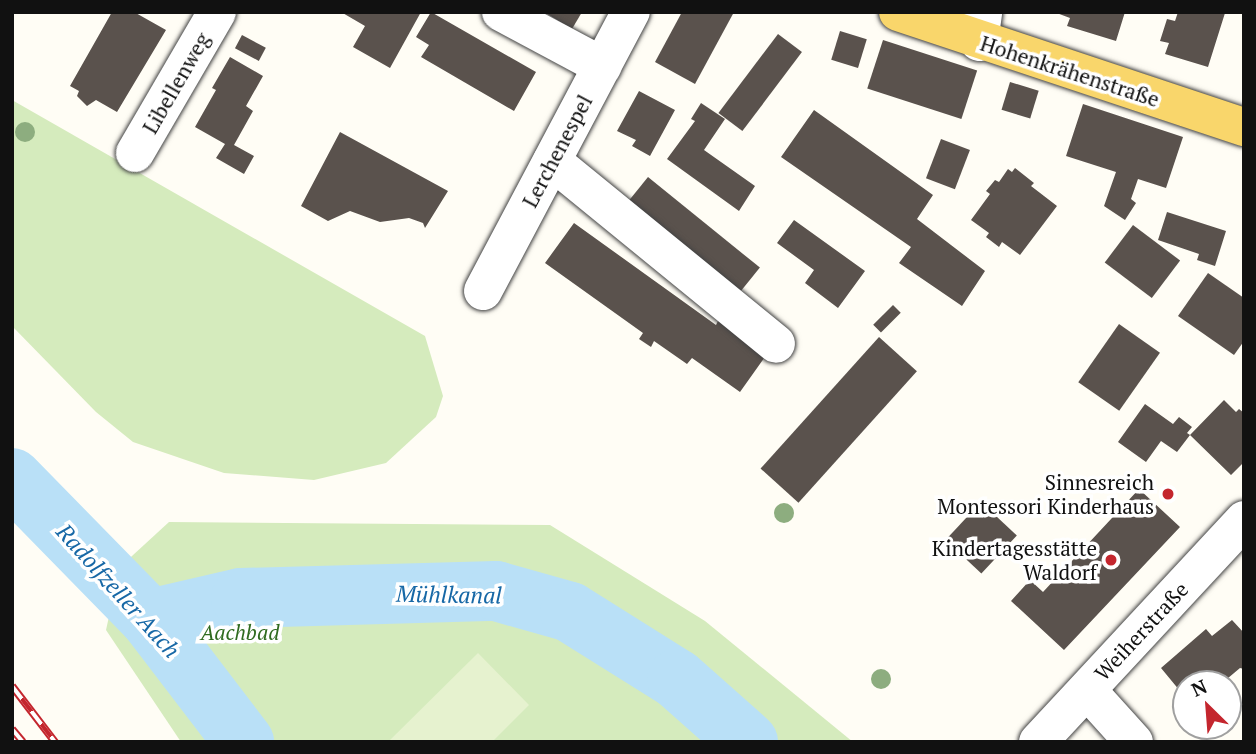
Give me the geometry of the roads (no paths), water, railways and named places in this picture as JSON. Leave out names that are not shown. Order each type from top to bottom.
[{"type":"main road","name":"Hohenkrähenstraße","points":[[898,12],[981,27],[1244,127]]},
{"type":"street","name":"Libellenweg","points":[[135,153],[217,12]]},
{"type":"street","points":[[501,12],[602,66]]},
{"type":"street","name":"Lerchenespel","points":[[483,291],[631,12]]},
{"type":"street","points":[[552,161],[776,344]]},
{"type":"street","name":"Weiherstraße","points":[[1038,742],[1244,520]]},
{"type":"street","points":[[1087,690],[1134,742]]},
{"type":"waterway","name":"Radolfzeller Aach","points":[[12,478],[150,619],[244,742]]},
{"type":"waterway","name":"Mühlkanal","points":[[150,619],[241,598],[496,591],[570,612],[677,679],[748,742]]},
{"type":"railway","points":[[12,686],[55,742]]},
{"type":"railway","points":[[12,729],[23,742]]},
{"type":"place","name":"Sinnesreich Montessori Kinderhaus","points":[[1168,494]]},
{"type":"place","name":"Kindertagesstätte Waldorf","points":[[1111,560]]},
{"type":"park label","name":"Aachbad","points":[[240,632]]}]
